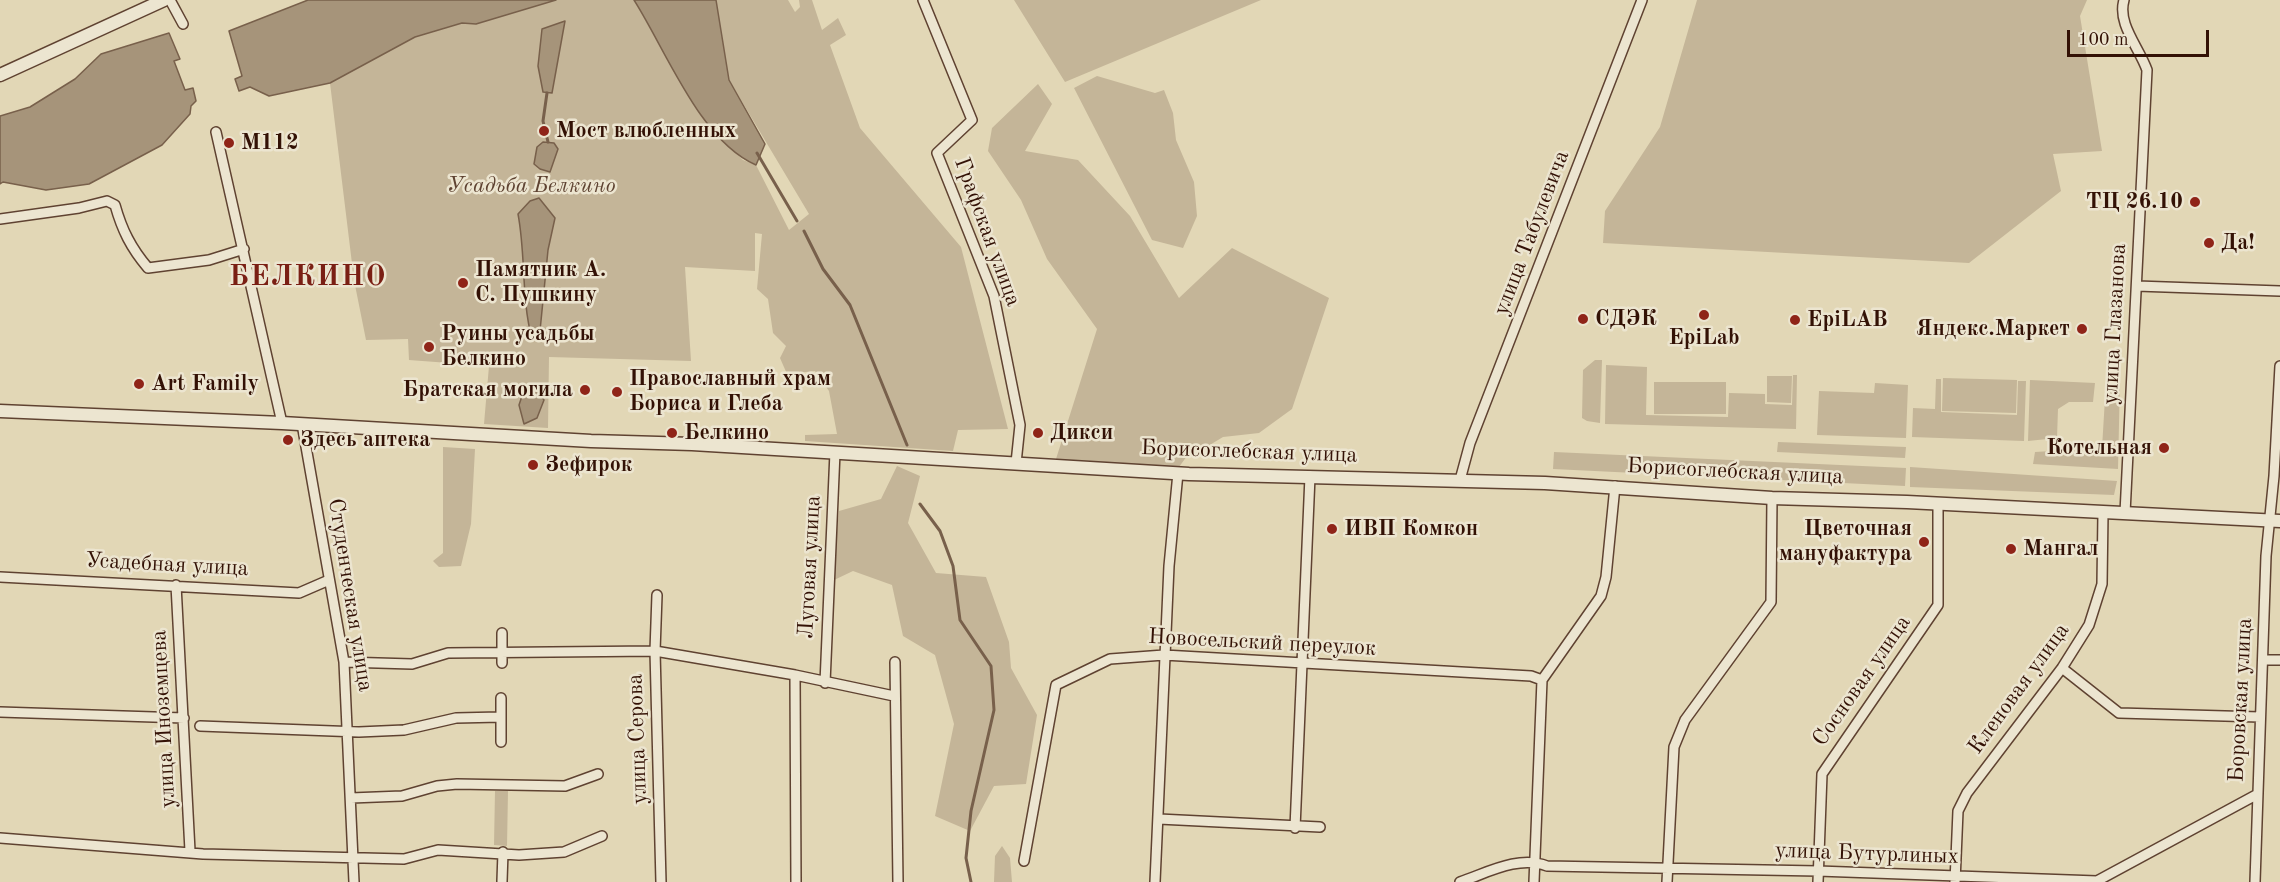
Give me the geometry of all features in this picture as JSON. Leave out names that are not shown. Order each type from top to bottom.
[{"type":"street","points":[[0,75],[164,0]]},
{"type":"street","points":[[170,0],[183,24]]},
{"type":"street","name":"Графская улица","points":[[923,0],[972,120],[938,153],[994,296],[1020,425],[1016,463]]},
{"type":"street","name":"улица Табулевича","points":[[1460,480],[1470,443],[1642,0]]},
{"type":"street","name":"улица Глазанова","points":[[2124,0],[2121,11],[2147,70],[2124,513]]},
{"type":"street","points":[[216,132],[282,423]]},
{"type":"street","points":[[0,219],[79,208],[107,201],[115,205],[122,231],[131,248],[148,268],[209,260],[244,249]]},
{"type":"street","points":[[2137,286],[2280,291]]},
{"type":"street","name":"Боровская улица","points":[[2254,882],[2256,795],[2264,660],[2266,556],[2275,521],[2280,366]]},
{"type":"street","name":"Борисоглебская улица","points":[[0,411],[282,423],[485,436],[836,452],[1178,473],[1615,486],[1772,498],[1938,503],[2275,521]]},
{"type":"street","name":"Студенческая улица","points":[[302,424],[344,662],[349,732],[354,882]]},
{"type":"street","name":"Луговая улица","points":[[825,683],[836,452]]},
{"type":"street","points":[[1155,882],[1164,655],[1178,473]]},
{"type":"street","points":[[1295,828],[1310,476]]},
{"type":"street","points":[[1534,882],[1542,680],[1600,596],[1606,577],[1615,486]]},
{"type":"street","points":[[1667,882],[1674,747],[1685,720],[1771,602],[1772,498]]},
{"type":"street","name":"Сосновая улица","points":[[1818,882],[1822,774],[1938,605],[1938,503]]},
{"type":"street","name":"Кленовая улица","points":[[1955,879],[1958,811],[1967,793],[2062,668],[2089,626],[2102,584],[2103,513]]},
{"type":"street","name":"Усадебная улица","points":[[0,577],[299,592],[329,580]]},
{"type":"street","name":"улица Иноземцева","points":[[176,585],[190,851]]},
{"type":"street","name":"улица Серова","points":[[657,595],[655,651],[661,882]]},
{"type":"street","points":[[502,633],[502,663]]},
{"type":"street","points":[[344,662],[412,664],[447,653],[655,651],[795,675],[894,696]]},
{"type":"street","name":"Новосельский переулок","points":[[1024,861],[1056,685],[1110,659],[1164,655],[1531,676],[1542,680]]},
{"type":"street","points":[[2264,660],[2280,660]]},
{"type":"street","points":[[895,662],[898,882]]},
{"type":"street","points":[[2062,668],[2120,713],[2260,717]]},
{"type":"street","points":[[795,675],[796,882]]},
{"type":"street","points":[[501,698],[501,742]]},
{"type":"street","points":[[0,712],[184,718]]},
{"type":"street","points":[[200,726],[349,732],[404,730],[456,718],[500,717]]},
{"type":"street","points":[[500,773],[501,785]]},
{"type":"street","points":[[351,798],[402,796],[437,786],[565,786],[598,774]]},
{"type":"street","name":"улица Бутурлиных","points":[[1460,882],[1512,864],[1535,861],[1547,866],[1818,871],[1955,879],[2097,882],[2256,795]]},
{"type":"street","points":[[1159,819],[1295,828],[1320,827]]},
{"type":"street","points":[[0,838],[190,851],[203,854],[404,859],[438,850],[503,852],[519,855],[564,852],[602,836]]},
{"type":"street","points":[[502,881],[503,852]]},
{"type":"green space","name":"Усадьба Белкино","points":[[556,0],[634,0],[696,107],[721,138],[743,160],[756,165],[789,230],[809,214],[729,80],[716,0],[788,0],[795,12],[800,7],[799,0],[812,0],[822,30],[838,18],[846,35],[830,45],[860,128],[961,247],[1008,429],[958,430],[953,451],[805,441],[805,435],[837,434],[829,391],[815,371],[787,374],[780,358],[786,346],[773,333],[768,299],[757,289],[762,234],[755,233],[755,271],[685,267],[691,361],[549,357],[548,428],[484,424],[489,366],[409,360],[408,339],[366,340],[354,280],[330,83],[415,37],[462,23],[476,24]]},
{"type":"green space","points":[[1014,0],[1261,0],[1065,82]]},
{"type":"green space","points":[[1697,0],[2087,0],[2080,16],[2102,151],[2053,154],[2061,191],[1969,263],[1603,243],[1605,211],[1660,127]]},
{"type":"green space","points":[[1097,76],[1155,93],[1164,90],[1173,113],[1176,140],[1194,182],[1197,216],[1183,248],[1152,240],[1074,88]]},
{"type":"green space","points":[[1038,84],[1052,104],[1025,151],[1078,160],[1130,216],[1179,298],[1232,248],[1329,298],[1292,409],[1259,433],[1223,437],[1208,446],[1210,454],[1187,456],[1179,467],[1056,459],[1097,329],[1047,259],[1021,200],[988,151],[992,128]]},
{"type":"green space","points":[[1595,360],[1602,360],[1600,423],[1582,418],[1583,370]]},
{"type":"green space","points":[[1606,365],[1647,367],[1646,415],[1728,417],[1729,393],[1765,394],[1765,404],[1792,405],[1793,375],[1797,375],[1796,429],[1605,424]]},
{"type":"green space","points":[[1767,376],[1792,376],[1791,403],[1767,402]]},
{"type":"green space","points":[[1943,378],[2017,380],[2016,413],[1942,411]]},
{"type":"green space","points":[[2112,378],[2120,379],[2118,469],[2033,464],[2035,452],[2102,448],[2106,382]]},
{"type":"green space","points":[[1936,379],[1941,379],[1941,412],[2017,415],[2018,381],[2026,381],[2024,441],[1912,437],[1913,408],[1935,409]]},
{"type":"green space","points":[[2030,380],[2095,383],[2093,402],[2069,402],[2058,409],[2057,438],[2028,441]]},
{"type":"green space","points":[[1654,382],[1726,382],[1726,414],[1654,414]]},
{"type":"green space","points":[[1875,383],[1908,385],[1906,438],[1817,435],[1819,391],[1874,393]]},
{"type":"green space","points":[[1778,442],[1906,447],[1905,458],[1777,452]]},
{"type":"green space","points":[[443,447],[475,449],[471,524],[461,566],[439,567],[433,561],[443,553]]},
{"type":"green space","points":[[1554,452],[1906,468],[1905,486],[1553,469]]},
{"type":"green space","points":[[897,466],[920,476],[908,523],[936,573],[986,577],[1009,642],[1011,668],[1037,715],[1026,784],[994,786],[970,831],[935,816],[954,724],[935,655],[903,636],[892,585],[853,571],[832,581],[839,511],[881,499]]},
{"type":"green space","points":[[1910,467],[2117,481],[2114,495],[1910,487]]},
{"type":"green space","points":[[495,791],[508,791],[507,846],[494,845]]},
{"type":"green space","points":[[1002,846],[1010,858],[1012,882],[994,882],[995,856]]},
{"type":"shaded area","points":[[308,0],[556,0],[476,24],[462,23],[415,37],[330,83],[269,96],[250,87],[239,91],[235,79],[242,76],[229,31]]},
{"type":"shaded area","points":[[634,0],[716,0],[729,80],[765,144],[756,165],[736,153],[701,115]]},
{"type":"shaded area","points":[[565,21],[552,93],[543,92],[538,66],[542,29]]},
{"type":"shaded area","points":[[169,33],[180,59],[174,61],[185,90],[193,88],[196,101],[191,106],[190,114],[162,145],[89,184],[46,190],[3,182],[0,184],[0,116],[30,107],[75,79],[101,54]]},
{"type":"shaded area","points":[[543,142],[554,143],[558,149],[550,172],[534,164],[537,147]]},
{"type":"shaded area","points":[[539,198],[555,218],[548,250],[539,341],[532,339],[529,324],[518,214],[530,201]]},
{"type":"shaded area","points":[[536,389],[544,400],[537,418],[524,424],[519,405],[524,390]]},
{"type":"waterway","points":[[547,93],[543,121],[548,142]]},
{"type":"waterway","points":[[757,153],[797,221]]},
{"type":"waterway","points":[[804,231],[823,269],[850,305],[907,445]]},
{"type":"waterway","points":[[920,504],[940,531],[953,566],[960,620],[991,666],[994,710],[971,811],[966,858],[971,882]]},
{"type":"place","name":"Мост влюбленных","points":[[544,131]]},
{"type":"place","name":"М112","points":[[229,143]]},
{"type":"place","name":"ТЦ 26.10","points":[[2195,202]]},
{"type":"place","name":"Да!","points":[[2209,243]]},
{"type":"place","name":"Памятник А. С. Пушкину","points":[[463,283]]},
{"type":"place","name":"EpiLab","points":[[1704,315]]},
{"type":"place","name":"СДЭК","points":[[1583,319]]},
{"type":"place","name":"EpiLAB","points":[[1795,320]]},
{"type":"place","name":"Яндекс.Маркет","points":[[2082,329]]},
{"type":"place","name":"Руины усадьбы Белкино","points":[[429,347]]},
{"type":"place","name":"Art Family","points":[[139,384]]},
{"type":"place","name":"Братская могила","points":[[585,390]]},
{"type":"place","name":"Православный храм Бориса и Глеба","points":[[617,392]]},
{"type":"place","name":"Белкино","points":[[672,433]]},
{"type":"place","name":"Дикси","points":[[1038,433]]},
{"type":"place","name":"Здесь аптека","points":[[288,440]]},
{"type":"place","name":"Котельная","points":[[2164,448]]},
{"type":"place","name":"Зефирок","points":[[533,465]]},
{"type":"place","name":"ИВП Комкон","points":[[1332,529]]},
{"type":"place","name":"Цветочная мануфактура","points":[[1924,542]]},
{"type":"place","name":"Мангал","points":[[2011,549]]},
{"type":"district","name":"БЕЛКИНО","points":[[308,278]]}]
